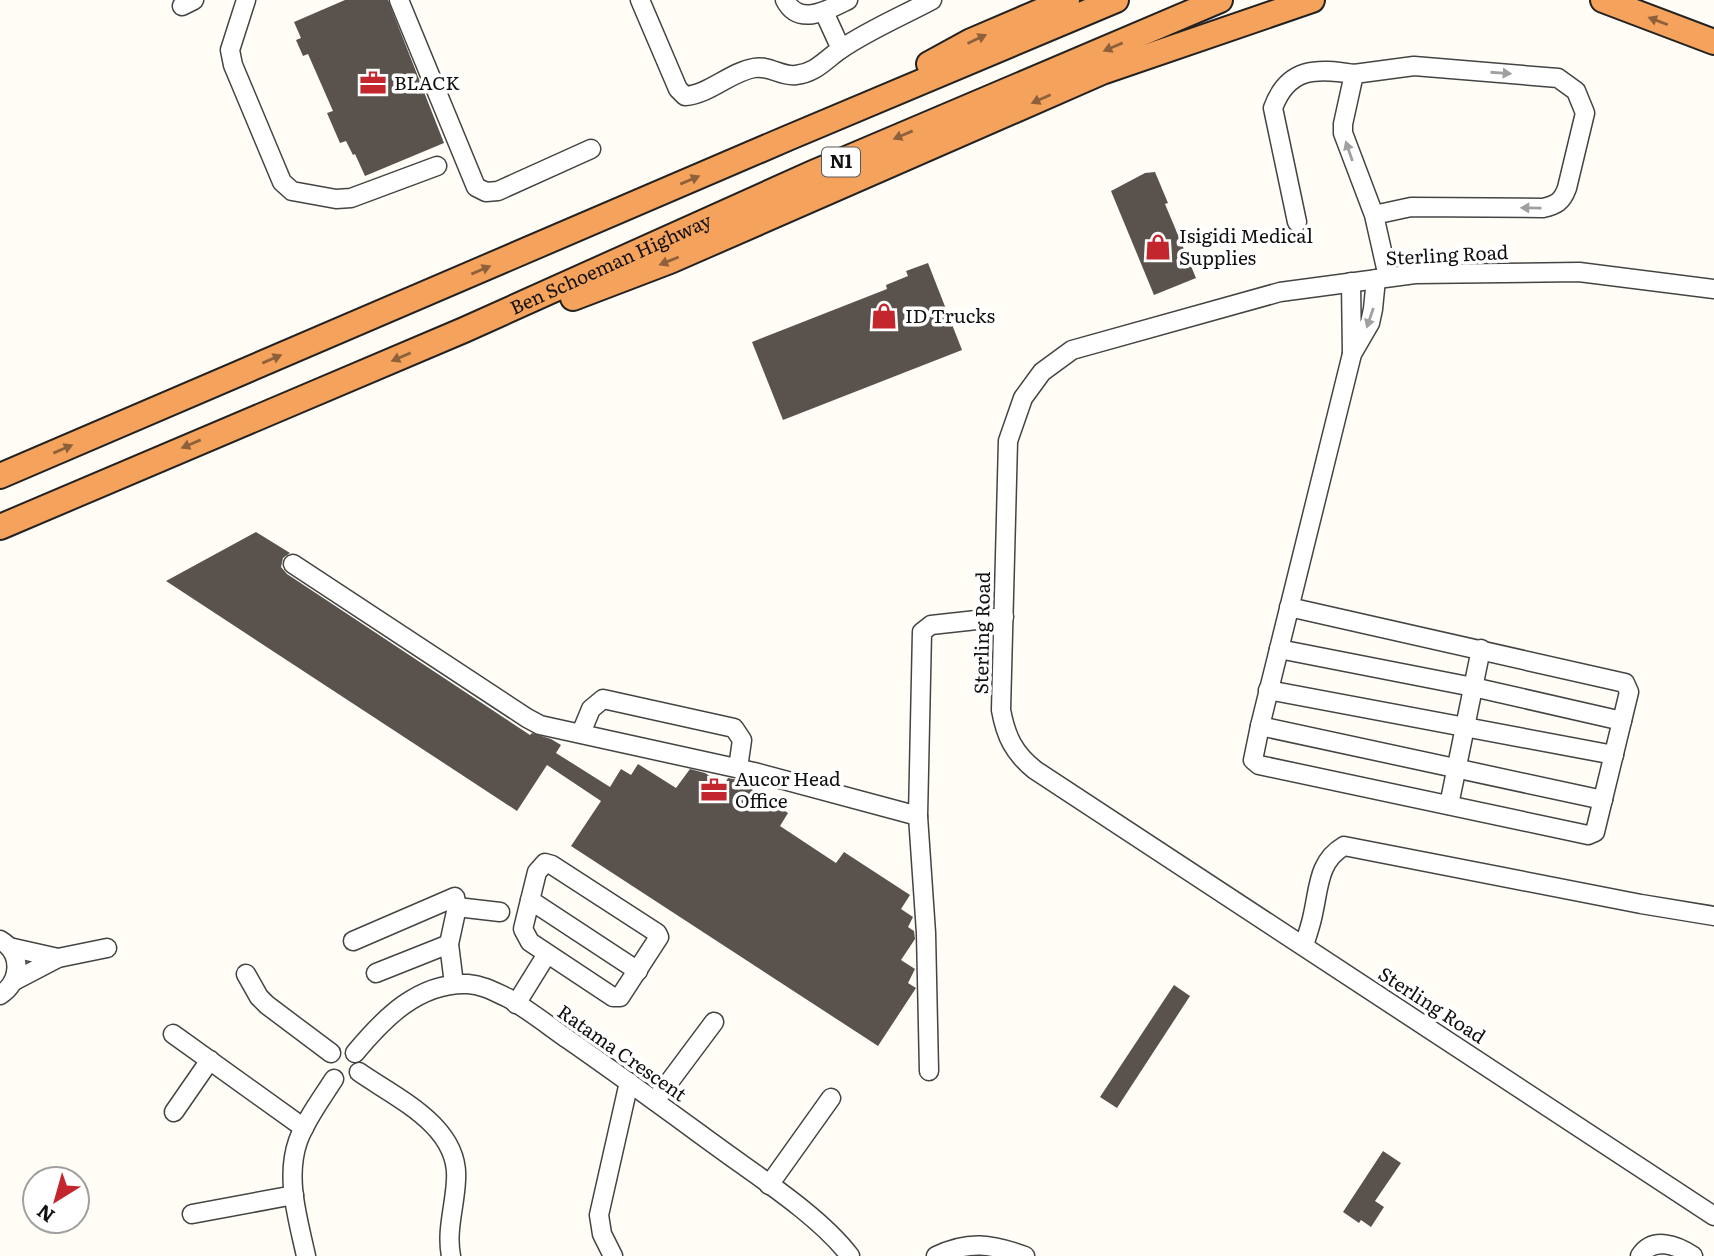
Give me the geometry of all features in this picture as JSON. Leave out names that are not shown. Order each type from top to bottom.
[{"type":"highway","points":[[855,111],[890,85],[971,41],[1067,0]]},
{"type":"highway","points":[[0,476],[1116,0]]},
{"type":"highway","name":"Ben Schoeman Highway","points":[[0,527],[464,330],[813,173],[1220,0]]},
{"type":"highway","points":[[464,330],[543,310],[670,261],[1168,41],[1279,0]]},
{"type":"highway","points":[[1102,72],[1312,0]]},
{"type":"highway","points":[[1603,0],[1714,42]]},
{"type":"street","points":[[246,0],[230,50],[233,65],[286,187],[292,191],[336,200],[351,198],[437,166]]},
{"type":"street","points":[[399,0],[476,187],[486,192],[498,191],[591,149]]},
{"type":"street","points":[[640,0],[678,89],[685,96],[696,95],[753,68],[797,75],[823,65],[841,49],[932,0]]},
{"type":"street","points":[[785,0],[792,10],[807,15],[824,12],[848,0]]},
{"type":"street","points":[[824,12],[841,49]]},
{"type":"street","points":[[1297,222],[1273,108],[1280,90],[1300,75],[1322,68],[1354,74],[1414,66],[1558,78],[1576,91],[1585,113],[1567,188],[1564,197],[1557,204],[1543,208],[1411,207],[1374,215]]},
{"type":"street","points":[[1352,354],[1370,323],[1382,278],[1374,215],[1343,133],[1342,124],[1354,74]]},
{"type":"street","name":"Sterling Road","points":[[1714,289],[1578,272],[1415,274],[1280,292],[1072,350],[1042,372],[1023,398],[1008,441],[1002,710],[1005,732],[1022,759],[1035,770],[1714,1216]]},
{"type":"street","points":[[1289,607],[1625,683],[1629,692],[1595,832],[1588,835],[1259,765],[1253,760],[1252,755],[1352,354],[1351,282]]},
{"type":"street","points":[[293,564],[540,724],[738,768],[918,816]]},
{"type":"street","points":[[929,1071],[926,933],[918,816],[922,632],[931,625],[1004,617]]},
{"type":"street","points":[[1279,649],[1473,687],[1622,721]]},
{"type":"street","points":[[1449,805],[1480,649]]},
{"type":"street","points":[[1268,690],[1614,755]]},
{"type":"street","points":[[581,733],[591,709],[603,699],[680,715],[734,728],[742,740],[738,768]]},
{"type":"street","points":[[1260,726],[1603,800]]},
{"type":"street","points":[[1304,946],[1322,870],[1335,851],[1344,846],[1714,916]]},
{"type":"street","points":[[545,863],[552,865],[657,933],[658,942],[617,998],[530,942],[523,929],[530,901],[537,872],[545,863]]},
{"type":"street","points":[[353,941],[454,897],[457,899],[457,907],[449,944],[454,984]]},
{"type":"street","points":[[530,901],[638,971]]},
{"type":"street","points":[[457,907],[500,912]]},
{"type":"street","points":[[5,944],[58,958]]},
{"type":"street","points":[[0,995],[11,986],[18,965],[5,944]]},
{"type":"street","points":[[376,973],[449,944]]},
{"type":"street","points":[[13,981],[58,958],[107,948]]},
{"type":"street","points":[[516,1004],[547,954]]},
{"type":"street","points":[[246,974],[259,997],[267,1005],[331,1053]]},
{"type":"street","name":"Ratama Crescent","points":[[355,1052],[392,1013],[435,988],[454,984],[472,984],[488,988],[516,1004],[629,1082],[769,1185],[840,1242],[850,1256]]},
{"type":"street","points":[[655,1101],[714,1021]]},
{"type":"street","points":[[173,1034],[304,1128]]},
{"type":"street","points":[[343,1048],[355,1052],[359,1058],[359,1073],[345,1082],[334,1079],[327,1066],[331,1053],[343,1048]]},
{"type":"street","points":[[174,1112],[209,1060]]},
{"type":"street","points":[[359,1073],[423,1116],[446,1140],[457,1178],[449,1224],[451,1256]]},
{"type":"street","points":[[306,1256],[294,1195],[293,1163],[304,1128],[334,1079]]},
{"type":"street","points":[[613,1256],[601,1234],[599,1215],[629,1082]]},
{"type":"street","points":[[769,1185],[831,1098]]},
{"type":"street","points":[[192,1214],[294,1195]]},
{"type":"street","points":[[1640,1256],[1644,1249],[1659,1244],[1678,1246],[1693,1256]]},
{"type":"street","points":[[936,1256],[954,1247],[975,1245],[1001,1248],[1025,1256]]},
{"type":"building","name":"BLACK","points":[[345,0],[388,0],[444,143],[365,176],[346,141],[340,143],[327,113],[333,111],[308,54],[303,56],[296,40],[301,38],[294,22]]},
{"type":"building","name":"Isigidi Medical Supplies","points":[[1155,172],[1168,203],[1165,204],[1196,278],[1154,295],[1111,191],[1145,173]]},
{"type":"building","name":"ID Trucks","points":[[928,263],[962,350],[783,420],[752,342],[887,289],[886,285],[908,276],[906,271]]},
{"type":"building","name":"Aucor Head Office","points":[[256,532],[290,553],[283,558],[281,567],[287,574],[530,735],[532,733],[551,739],[561,745],[556,753],[610,787],[621,769],[631,775],[638,764],[676,788],[690,769],[705,773],[724,785],[728,778],[738,780],[788,813],[780,826],[836,863],[844,852],[910,895],[901,909],[913,917],[908,927],[914,931],[915,939],[901,960],[915,969],[908,983],[916,988],[878,1046],[571,846],[601,801],[547,765],[517,811],[166,581]]},
{"type":"building","points":[[1174,985],[1190,996],[1117,1108],[1100,1097]]},
{"type":"building","points":[[1383,1151],[1401,1163],[1375,1201],[1384,1207],[1371,1227],[1361,1220],[1359,1223],[1343,1212]]},
{"type":"place","name":"BLACK","points":[[373,83]]},
{"type":"place","name":"Isigidi Medical Supplies","points":[[1158,247]]},
{"type":"place","name":"ID Trucks","points":[[884,316]]},
{"type":"place","name":"Aucor Head Office","points":[[714,790]]}]
